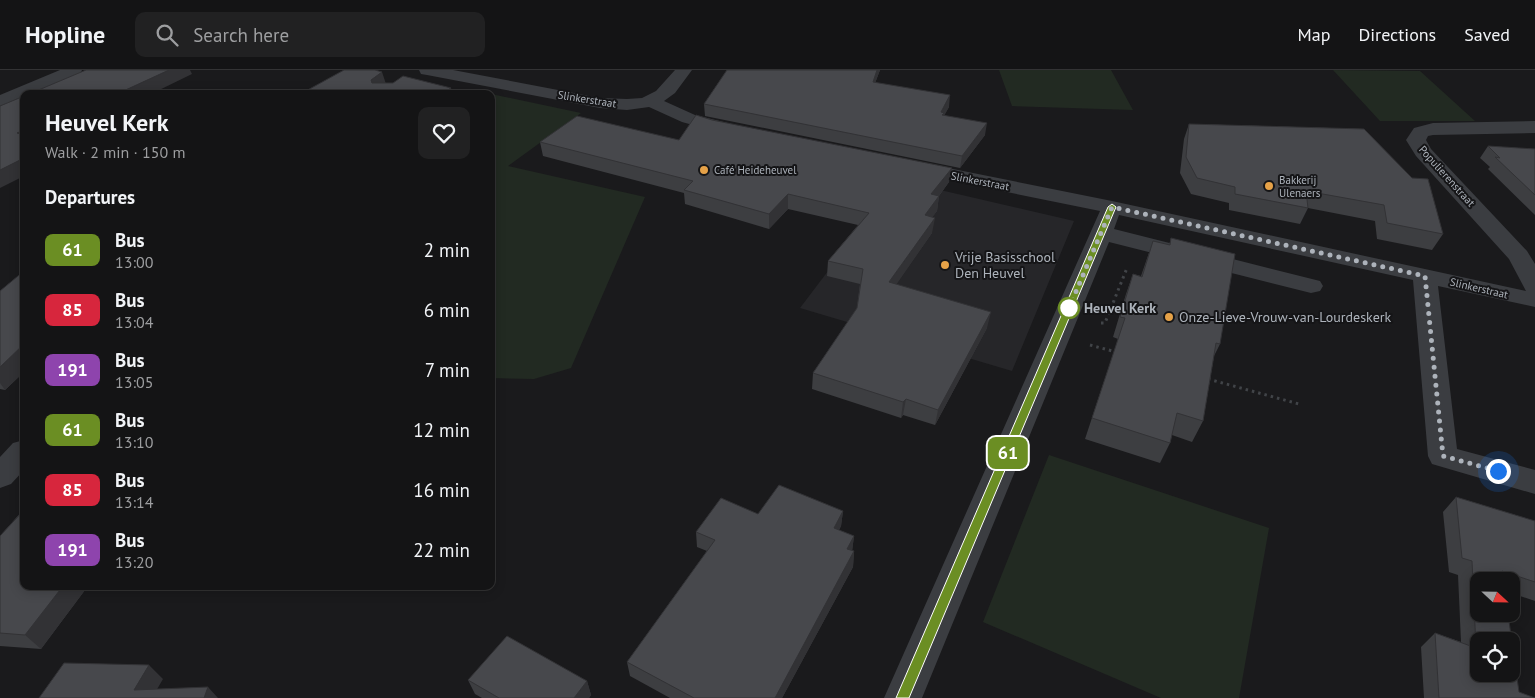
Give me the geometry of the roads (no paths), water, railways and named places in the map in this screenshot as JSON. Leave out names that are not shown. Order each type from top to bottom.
[{"type":"street","points":[[28,90],[74,70]]},
{"type":"street","points":[[684,70],[667,91],[651,100],[666,111],[685,119],[750,134]]},
{"type":"street","name":"Slinkerstraat","points":[[420,71],[600,103],[626,105],[651,100]]},
{"type":"street","points":[[0,102],[20,93]]},
{"type":"street","name":"Populierenstraat","points":[[1535,127],[1433,129],[1421,132],[1416,140],[1424,152],[1518,256],[1535,286]]},
{"type":"street","name":"Slinkerstraat","points":[[895,164],[1106,220],[1425,276],[1535,300]]},
{"type":"street","points":[[903,698],[1106,220],[1311,286]]},
{"type":"street","points":[[1425,276],[1443,456],[1535,482]]},
{"type":"street","points":[[0,476],[20,455]]},
{"type":"place","name":"Café Heideheuvel","points":[[704,170]]},
{"type":"place","name":"Bakkerij Ulenaers","points":[[1269,186]]},
{"type":"place","name":"Vrije Basisschool Den Heuvel","points":[[945,265]]},
{"type":"place","name":"Heuvel Kerk","points":[[1069,308]]},
{"type":"place","name":"Onze-Lieve-Vrouw-van-Lourdeskerk","points":[[1169,317]]}]
